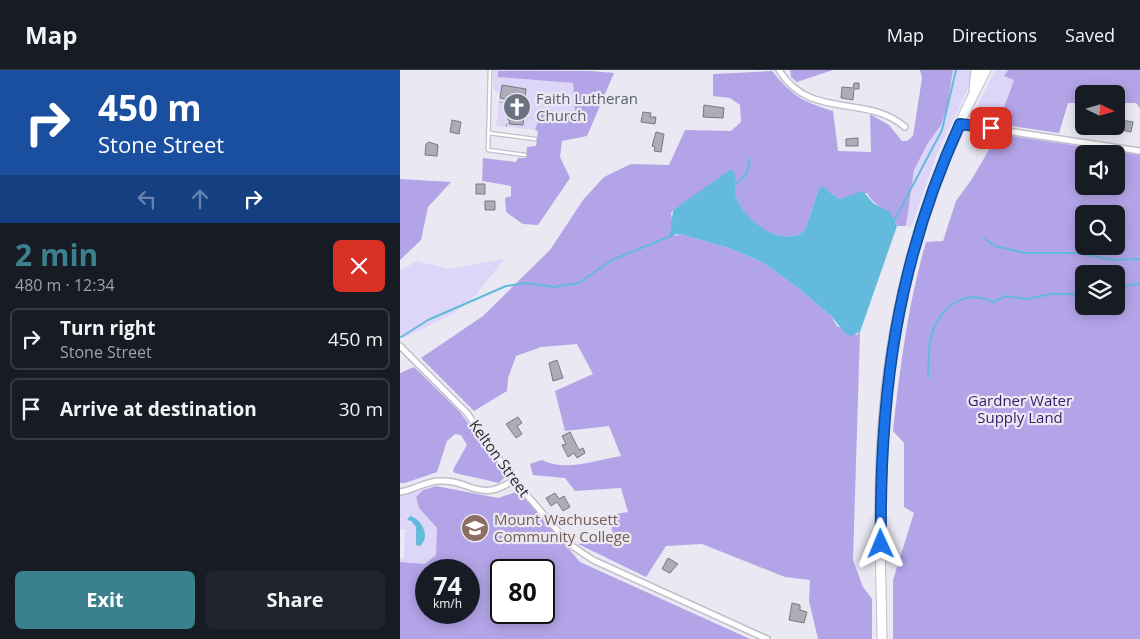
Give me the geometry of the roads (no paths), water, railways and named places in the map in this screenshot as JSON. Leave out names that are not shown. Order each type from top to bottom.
[{"type":"highway","points":[[973,96],[976,70]]},
{"type":"highway","points":[[882,639],[880,487],[883,422],[890,362],[902,298],[916,240],[934,188],[960,124],[986,70]]},
{"type":"street","points":[[778,70],[792,89],[806,97],[884,114],[905,127]]},
{"type":"street","points":[[960,124],[1140,151]]},
{"type":"street","name":"Kelton Street","points":[[400,346],[467,413],[514,480],[569,544],[585,556],[767,639]]},
{"type":"street","points":[[400,492],[439,481],[486,491],[498,490],[514,480]]},
{"type":"lane","points":[[490,70],[489,151],[525,155]]},
{"type":"lane","points":[[488,133],[535,139]]},
{"type":"water","points":[[730,170],[733,170],[734,173],[735,194],[740,206],[755,222],[775,234],[796,235],[805,230],[819,189],[822,186],[839,199],[863,191],[873,203],[890,212],[897,226],[860,332],[851,336],[845,333],[831,316],[798,288],[762,262],[729,248],[680,234],[670,235],[673,210]]},
{"type":"water","points":[[410,516],[418,521],[424,529],[425,538],[420,546],[416,545],[416,527],[411,521],[407,520]]},
{"type":"waterway","points":[[893,223],[942,130],[956,70]]},
{"type":"waterway","points":[[734,186],[746,175],[750,159]]},
{"type":"waterway","points":[[401,337],[428,320],[506,286],[527,283],[553,287],[579,283],[612,260],[673,235]]},
{"type":"waterway","points":[[984,238],[995,246],[1025,253],[1078,253],[1112,260],[1140,259]]},
{"type":"waterway","points":[[1125,286],[1140,283]]},
{"type":"waterway","points":[[928,377],[929,346],[933,331],[944,312],[961,300],[981,298],[993,302],[1006,296],[1026,299],[1051,294],[1075,296]]},
{"type":"place","name":"Faith Lutheran Church","points":[[517,107]]},
{"type":"place","name":"Mount Wachusett Community College","points":[[475,528]]},
{"type":"park label","name":"Gardner Water Supply Land","points":[[1020,408]]}]
